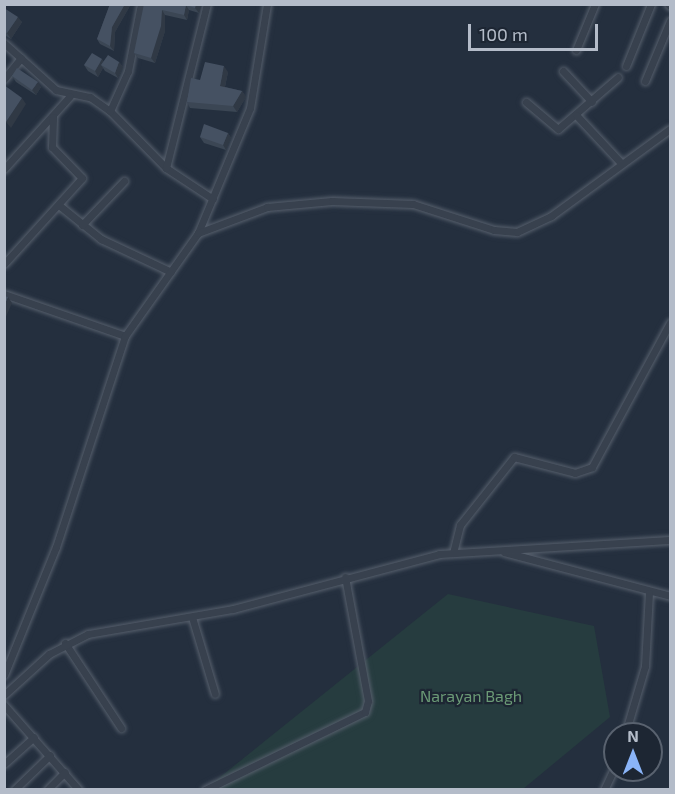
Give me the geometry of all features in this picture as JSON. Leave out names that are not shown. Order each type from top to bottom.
[{"type":"street","points":[[110,111],[128,71],[141,4]]},
{"type":"street","points":[[166,168],[207,4]]},
{"type":"street","points":[[4,675],[60,537],[125,336],[198,234],[250,108],[267,4]]},
{"type":"street","points":[[576,50],[595,4]]},
{"type":"street","points":[[626,66],[651,4]]},
{"type":"street","points":[[645,81],[670,21]]},
{"type":"street","points":[[4,43],[70,96],[90,97],[110,111],[166,168],[213,199]]},
{"type":"street","points":[[4,79],[21,58]]},
{"type":"street","points":[[563,70],[592,102]]},
{"type":"street","points":[[526,102],[553,128],[577,116],[618,77]]},
{"type":"street","points":[[4,169],[70,96]]},
{"type":"street","points":[[577,116],[620,162]]},
{"type":"street","points":[[4,264],[60,206],[82,174],[54,151],[53,117]]},
{"type":"street","points":[[198,234],[267,207],[332,201],[413,204],[494,230],[517,232],[545,220],[620,162],[670,129]]},
{"type":"street","points":[[82,225],[124,181]]},
{"type":"street","points":[[60,206],[82,225],[171,272]]},
{"type":"street","points":[[4,294],[125,336]]},
{"type":"street","points":[[453,553],[460,525],[514,457],[574,473],[592,467],[670,322]]},
{"type":"street","points":[[4,695],[64,643],[98,632],[192,617],[453,553],[670,540]]},
{"type":"street","points":[[496,549],[649,593],[670,596]]},
{"type":"street","points":[[205,789],[365,712],[368,701],[345,578]]},
{"type":"street","points":[[629,722],[645,666],[649,593]]},
{"type":"street","points":[[192,617],[215,694]]},
{"type":"street","points":[[64,643],[121,728]]},
{"type":"street","points":[[4,705],[79,789]]},
{"type":"street","points":[[4,764],[34,737]]},
{"type":"street","points":[[14,789],[50,755]]},
{"type":"street","points":[[47,789],[64,772]]},
{"type":"green space","name":"Narayan Bagh","points":[[448,594],[594,626],[610,717],[523,789],[204,790]]},
{"type":"building","points":[[110,4],[125,4],[112,27],[110,46],[97,39]]},
{"type":"building","points":[[144,4],[196,4],[195,8],[186,5],[184,15],[162,10],[161,26],[151,58],[134,53]]},
{"type":"building","points":[[4,8],[18,17],[7,33],[4,32]]},
{"type":"building","points":[[92,53],[102,59],[95,71],[84,65]]},
{"type":"building","points":[[108,55],[119,62],[115,73],[101,65]]},
{"type":"building","points":[[205,62],[224,66],[220,86],[242,91],[233,106],[187,102],[191,78],[200,80]]},
{"type":"building","points":[[17,68],[38,82],[32,90],[12,76]]},
{"type":"building","points":[[4,85],[22,98],[6,122],[4,120]]},
{"type":"building","points":[[204,124],[228,133],[223,145],[200,137]]}]
